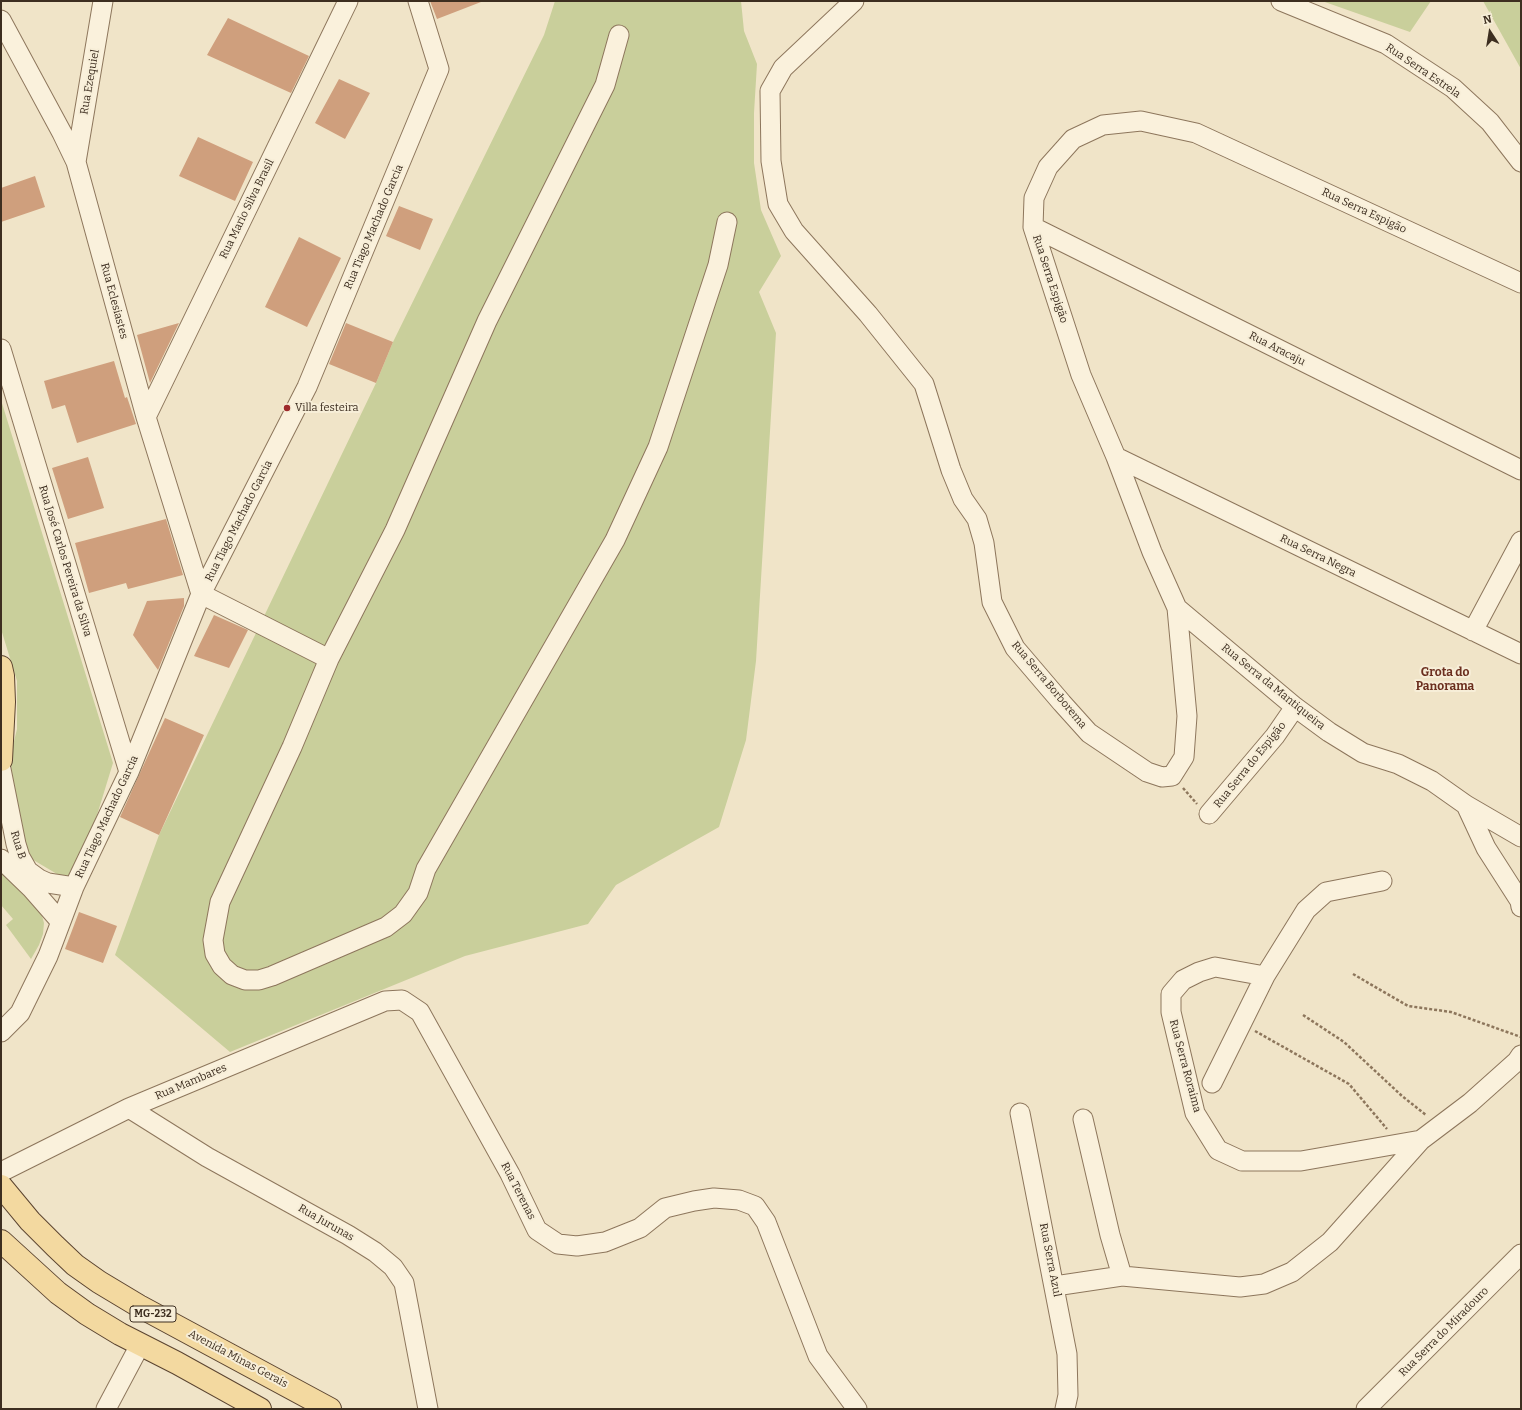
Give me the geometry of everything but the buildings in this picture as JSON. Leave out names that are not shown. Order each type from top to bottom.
[{"type":"main road","points":[[1,667],[3,676],[4,702],[1,760]]},
{"type":"main road","name":"Avenida Minas Gerais","points":[[1,1186],[30,1221],[55,1246],[75,1265],[99,1282],[139,1306],[330,1409]]},
{"type":"main road","name":"MG-232","points":[[1,1241],[58,1293],[87,1314],[140,1345],[177,1363],[260,1409]]},
{"type":"street","name":"Rua Ezequiel","points":[[76,162],[104,1]]},
{"type":"street","name":"Rua Mario Silva Brasil","points":[[146,417],[348,1]]},
{"type":"street","name":"Rua Tiago Machado Garcia","points":[[1,1032],[20,1013],[48,956],[74,887],[129,772],[201,594],[307,387],[439,69],[418,1]]},
{"type":"street","name":"Rua Serra Borborema","points":[[854,1],[783,68],[770,91],[771,161],[778,204],[794,231],[868,314],[924,384],[951,470],[963,499],[977,519],[979,525],[984,544],[992,602],[1015,648],[1089,733],[1147,772],[1162,777],[1172,776]]},
{"type":"street","name":"Rua Serra Estrela","points":[[1281,1],[1386,44],[1453,88],[1490,122],[1521,162]]},
{"type":"street","name":"Rua Eclesiastes","points":[[1,20],[76,162],[146,417],[201,594]]},
{"type":"street","points":[[619,35],[605,85],[487,321],[395,530],[329,659],[292,747],[220,902],[213,940],[215,954],[222,966],[232,974],[245,980],[259,980],[272,976],[386,927],[403,914],[418,893],[426,869],[615,540],[658,447],[718,265],[727,222]]},
{"type":"street","name":"Rua Serra Espigão","points":[[1177,608],[1152,552],[1116,457],[1081,375],[1033,227],[1034,198],[1048,167],[1073,139],[1103,125],[1141,121],[1196,133],[1521,283]]},
{"type":"street","name":"Rua Aracaju","points":[[1033,227],[1521,470]]},
{"type":"street","name":"Rua José Carlos Pereira da Silva","points":[[1,349],[129,772]]},
{"type":"street","name":"Rua Serra Negra","points":[[1116,457],[1521,654]]},
{"type":"street","points":[[1472,631],[1521,541]]},
{"type":"street","points":[[201,594],[329,659]]},
{"type":"street","points":[[1172,776],[1184,757],[1187,716],[1177,608]]},
{"type":"street","name":"Rua Serra da Mantiqueira","points":[[1177,608],[1295,707],[1329,732],[1363,753],[1398,764],[1432,781],[1466,806],[1521,837]]},
{"type":"street","name":"Rua Serra do Espigão","points":[[1210,814],[1275,736],[1295,707]]},
{"type":"street","name":"Rua B","points":[[1,769],[16,844],[20,857],[28,871],[39,879],[48,883],[74,887]]},
{"type":"street","points":[[1466,806],[1486,848],[1520,901],[1521,907]]},
{"type":"street","name":"Rua B","points":[[1,859],[32,889],[60,922]]},
{"type":"street","name":"Rua Serra Roraima","points":[[1212,1083],[1265,976],[1306,910],[1326,892],[1382,881]]},
{"type":"street","name":"Rua Serra Roraima","points":[[1265,976],[1215,967],[1199,972],[1182,980],[1171,994],[1171,1012],[1195,1113],[1218,1150],[1242,1161],[1301,1161],[1400,1142],[1421,1140]]},
{"type":"street","name":"Rua Terenas","points":[[385,1001],[402,1000],[420,1012],[510,1174],[537,1230],[558,1244],[577,1246],[605,1242],[640,1228],[665,1208],[694,1201],[714,1198],[739,1200],[755,1206],[766,1222],[818,1356],[857,1409]]},
{"type":"street","name":"Rua Mambares","points":[[1,1172],[129,1108],[385,1001]]},
{"type":"street","points":[[1055,1286],[1122,1276],[1240,1287],[1264,1284],[1292,1272],[1330,1242],[1421,1140],[1470,1103],[1517,1061],[1521,1055]]},
{"type":"street","name":"Rua Jurunas","points":[[129,1108],[207,1157],[348,1235],[375,1252],[392,1267],[404,1283],[428,1409]]},
{"type":"street","name":"Rua Serra Azul","points":[[1020,1113],[1068,1354],[1068,1395],[1065,1409]]},
{"type":"street","points":[[1083,1119],[1110,1235],[1122,1276]]},
{"type":"street","name":"Rua Serra do Miradouro","points":[[1366,1409],[1521,1254]]},
{"type":"street","points":[[106,1409],[140,1345]]},
{"type":"path","name":"Rua Serra do Espigão","points":[[1172,776],[1193,800],[1210,814]]},
{"type":"path","points":[[1353,974],[1408,1006],[1451,1012],[1521,1037]]},
{"type":"path","points":[[1303,1015],[1344,1042],[1402,1096],[1439,1126]]},
{"type":"path","points":[[1241,1023],[1349,1084],[1400,1142]]},
{"type":"green space","points":[[555,1],[741,1],[744,31],[757,64],[754,113],[754,163],[761,210],[781,256],[759,292],[776,333],[756,661],[746,740],[719,827],[616,885],[588,924],[465,956],[230,1052],[115,955],[159,835],[376,383],[393,342],[544,35]]},
{"type":"green space","points":[[1322,1],[1431,1],[1410,32]]},
{"type":"green space","points":[[1483,1],[1521,1],[1521,69]]},
{"type":"green space","points":[[1,400],[113,763],[82,864],[72,875],[67,877],[62,877],[30,858],[7,770],[17,729],[17,681],[1,629]]},
{"type":"green space","points":[[1,869],[41,912],[44,923],[43,934],[31,959],[6,925],[13,919],[1,905]]},
{"type":"place","name":"Villa festeira","points":[[287,408]]},
{"type":"district","name":"Grota do Panorama","points":[[1445,680]]}]
